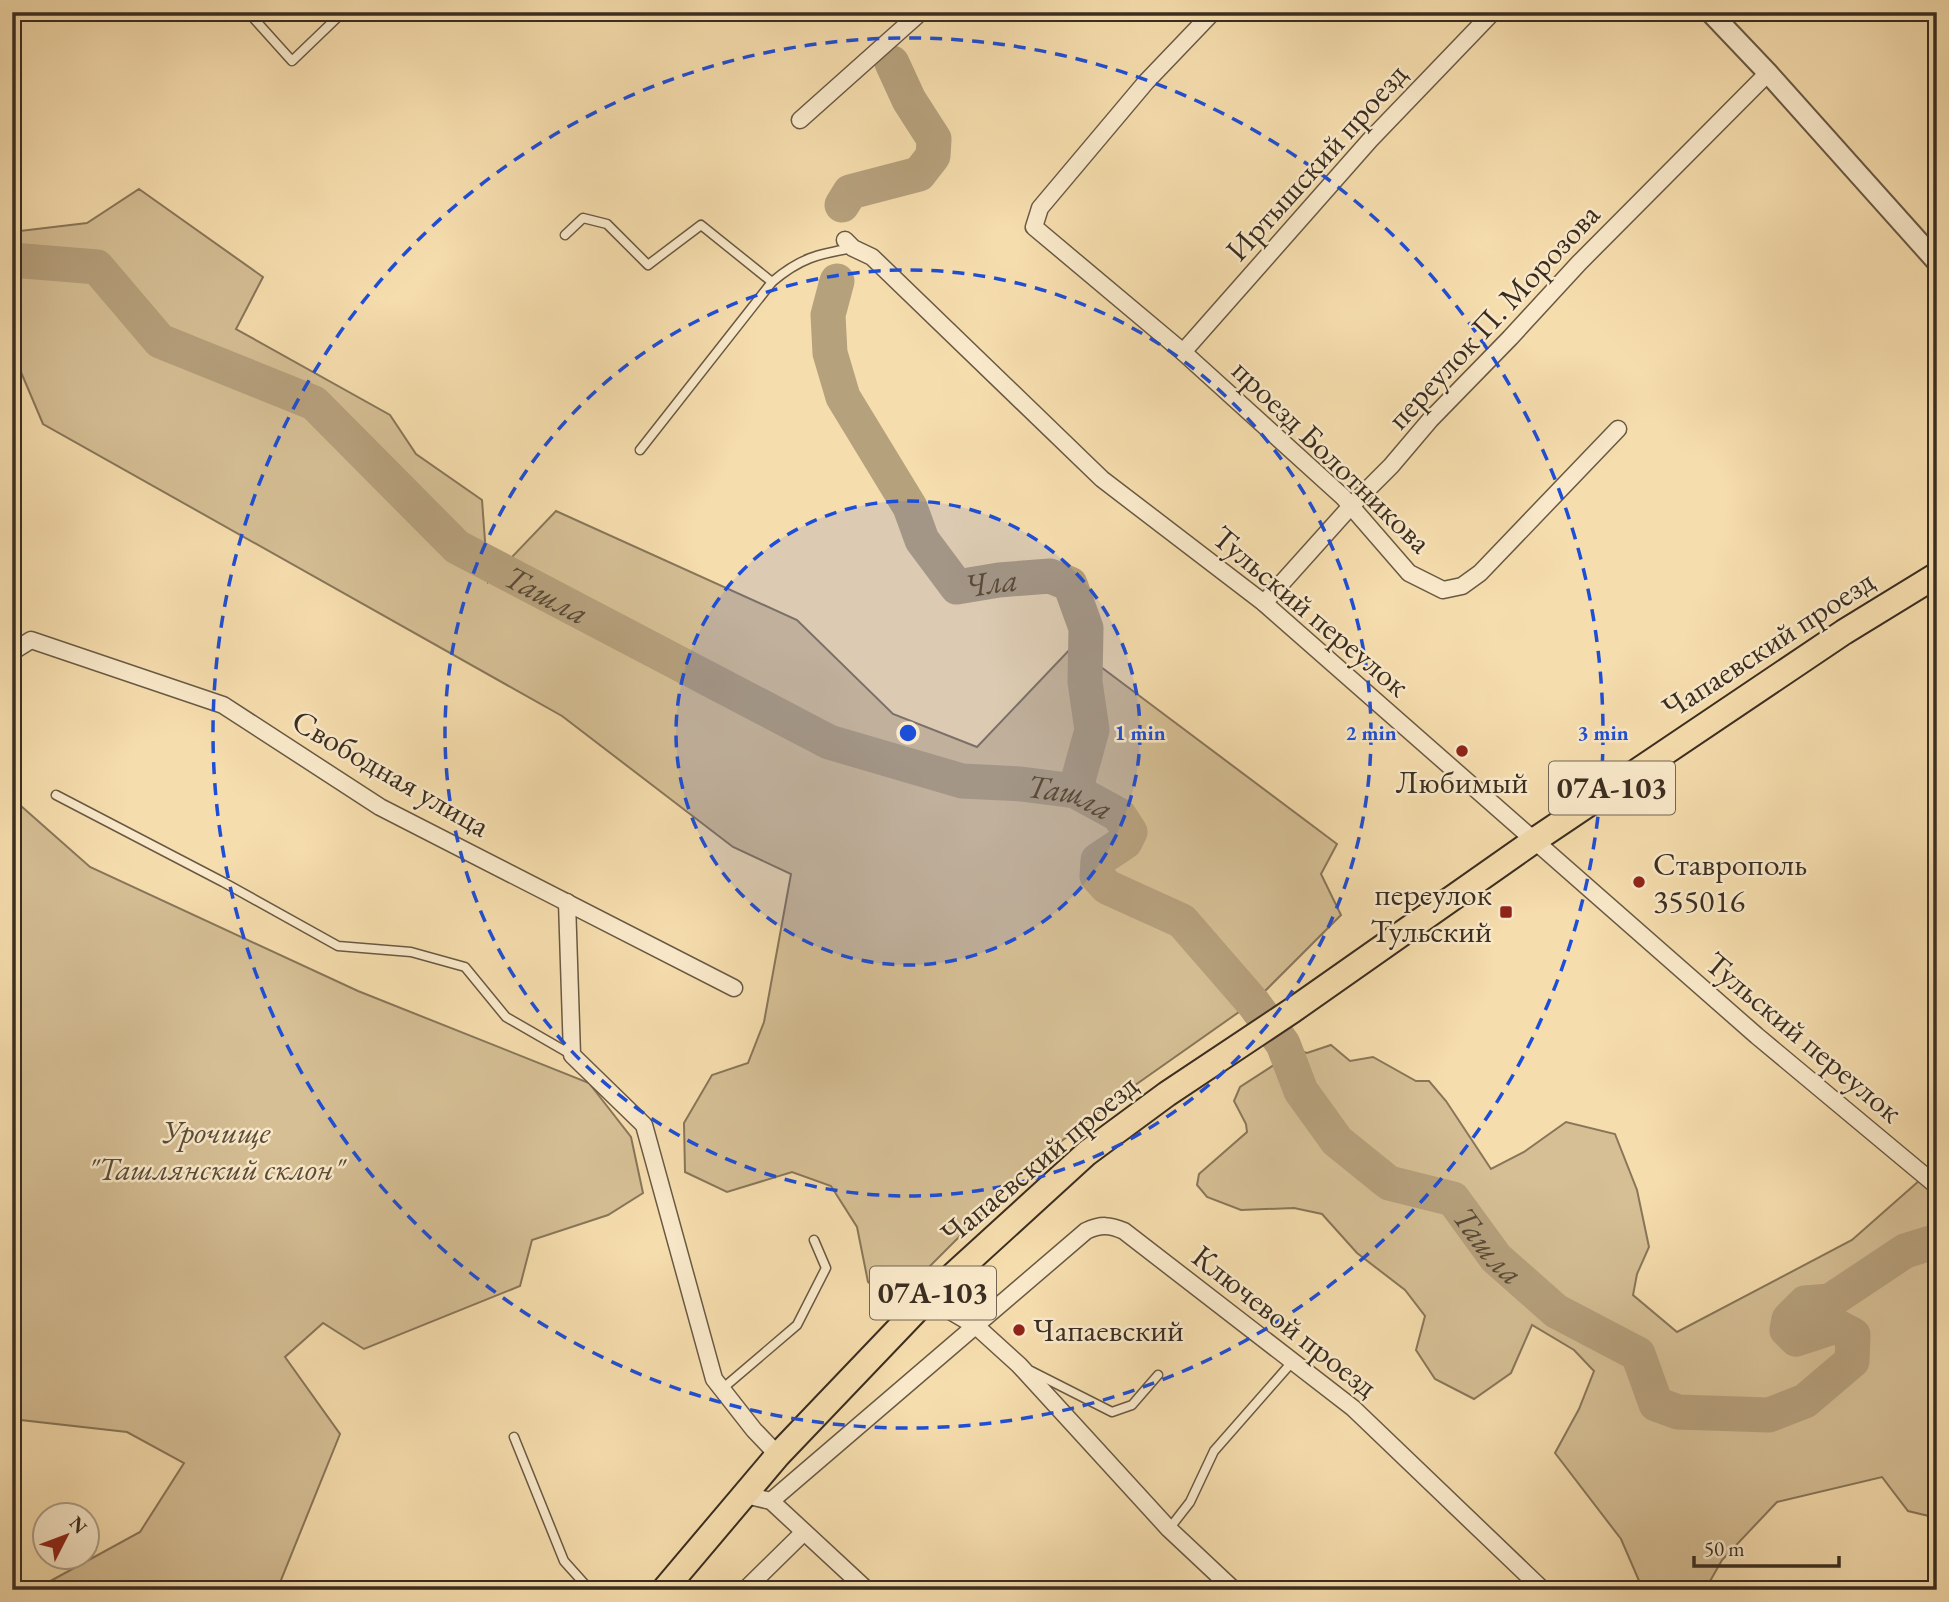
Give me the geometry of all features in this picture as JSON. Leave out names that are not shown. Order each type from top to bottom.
[{"type":"main road","name":"Чапаевский проезд","points":[[664,1590],[778,1455],[928,1298],[1087,1153],[1167,1094],[1293,1010],[1535,840],[1844,632],[1937,575]]},
{"type":"street","points":[[800,120],[921,12]]},
{"type":"street","name":"проезд Болотникова","points":[[1213,12],[1146,82],[1040,208],[1034,227],[1183,352],[1351,506],[1409,573],[1443,590],[1462,586],[1480,573],[1618,429]]},
{"type":"street","name":"Иртышский проезд","points":[[1183,352],[1370,140],[1493,12]]},
{"type":"street","points":[[1710,12],[1937,262]]},
{"type":"street","name":"переулок П. Морозова","points":[[1264,603],[1351,506],[1579,263],[1768,73]]},
{"type":"street","name":"Тульский переулок","points":[[849,244],[873,257],[1102,479],[1264,603],[1757,1036],[1937,1186]]},
{"type":"street","name":"Свободная улица","points":[[12,652],[31,640],[223,705],[380,807],[734,988]]},
{"type":"street","points":[[567,902],[572,1055],[644,1125],[714,1379],[754,1430],[778,1455]]},
{"type":"street","name":"Ключевой проезд","points":[[771,1502],[1086,1231],[1097,1226],[1110,1225],[1124,1231],[1353,1408],[1542,1590]]},
{"type":"street","points":[[928,1298],[976,1326],[1019,1365],[1168,1529],[1234,1590]]},
{"type":"street","points":[[745,1495],[771,1502],[867,1590]]},
{"type":"street","points":[[745,1590],[804,1532]]},
{"type":"lane","points":[[248,12],[292,61],[344,12]]},
{"type":"lane","points":[[565,235],[583,218],[607,223],[648,265],[701,225],[772,282]]},
{"type":"lane","points":[[639,450],[772,282],[791,266],[849,244]]},
{"type":"lane","points":[[56,795],[223,882],[338,947],[411,952],[465,967],[506,1017],[572,1055]]},
{"type":"lane","points":[[722,1389],[797,1325],[826,1268],[814,1240]]},
{"type":"lane","points":[[1168,1529],[1190,1502],[1214,1451],[1293,1361]]},
{"type":"lane","points":[[1019,1365],[1112,1412],[1132,1405],[1158,1375]]},
{"type":"lane","points":[[514,1437],[564,1561],[590,1590]]},
{"type":"green space","points":[[139,189],[263,277],[236,329],[390,415],[416,454],[482,500],[488,582],[556,511],[797,620],[893,714],[977,747],[1073,646],[1337,844],[1321,874],[1341,915],[1256,1000],[1131,1088],[1034,1162],[897,1299],[880,1292],[868,1282],[857,1227],[831,1186],[792,1172],[727,1192],[685,1172],[684,1123],[712,1075],[748,1063],[764,1022],[791,874],[733,847],[562,716],[43,424],[12,351],[12,227],[20,231],[87,223]]},
{"type":"green space","name":"Урочище \"Ташлянский склон\"","points":[[12,798],[90,867],[358,991],[589,1083],[631,1137],[643,1193],[608,1215],[532,1240],[520,1286],[364,1349],[323,1323],[285,1357],[340,1434],[277,1590],[34,1590],[71,1570],[102,1570],[102,1553],[140,1532],[184,1463],[127,1432],[12,1419]]},
{"type":"green space","points":[[1331,1045],[1350,1061],[1373,1057],[1416,1081],[1429,1081],[1446,1101],[1491,1169],[1524,1152],[1566,1122],[1615,1134],[1637,1190],[1649,1247],[1637,1274],[1633,1295],[1677,1332],[1852,1240],[1937,1165],[1937,1457],[1933,1517],[1908,1511],[1882,1477],[1777,1502],[1722,1560],[1705,1590],[1643,1590],[1621,1539],[1555,1453],[1579,1409],[1594,1371],[1574,1350],[1532,1325],[1511,1373],[1474,1399],[1435,1379],[1416,1350],[1425,1316],[1405,1290],[1357,1253],[1322,1214],[1294,1208],[1241,1210],[1207,1197],[1197,1185],[1199,1174],[1247,1132],[1246,1124],[1234,1101],[1240,1087],[1297,1050],[1307,1053]]},
{"type":"waterway","name":"Чла","points":[[842,205],[850,192],[919,174],[933,156],[934,139],[909,100],[892,63]]},
{"type":"waterway","name":"Ташла","points":[[12,260],[97,267],[160,341],[314,403],[457,547],[829,742],[962,781],[1021,784],[1075,791],[1119,815],[1130,832],[1125,842],[1098,860],[1097,876],[1107,887],[1182,921],[1254,1004],[1283,1044],[1301,1091],[1337,1141],[1389,1183],[1453,1199],[1496,1258],[1556,1311],[1638,1354],[1656,1404],[1678,1412],[1769,1415],[1805,1401],[1852,1361],[1853,1335],[1836,1326],[1796,1339],[1787,1330],[1789,1319],[1805,1303],[1830,1301],[1905,1251],[1937,1241]]},
{"type":"waterway","name":"Чла","points":[[837,281],[828,315],[830,353],[843,397],[910,507],[922,540],[957,587],[1050,576],[1070,584],[1086,628],[1085,682],[1092,730],[1075,791]]},
{"type":"place","name":"Любимый","points":[[1462,751]]},
{"type":"place","name":"Ставрополь 355016","points":[[1639,882]]},
{"type":"place","name":"переулок Тульский","points":[[1506,912]]},
{"type":"place","name":"Чапаевский","points":[[1019,1330]]}]
